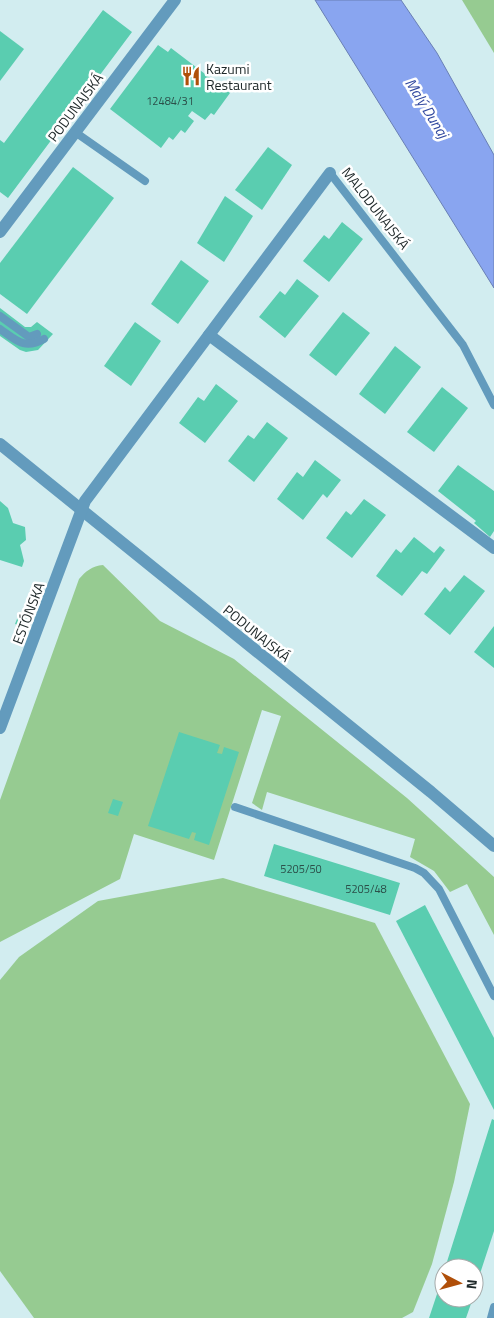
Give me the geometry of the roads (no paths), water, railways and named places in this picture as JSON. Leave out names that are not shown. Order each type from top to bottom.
[{"type":"street","name":"PODUNAJSKÁ","points":[[0,232],[174,0]]},
{"type":"street","name":"MALODUNAJSKÁ","points":[[80,509],[89,494],[330,173]]},
{"type":"street","points":[[210,335],[494,548]]},
{"type":"street","name":"PODUNAJSKÁ","points":[[0,444],[431,792],[494,846]]},
{"type":"street","name":"ESTÓNSKA","points":[[0,728],[56,582],[80,509]]},
{"type":"lane","points":[[75,132],[145,181]]},
{"type":"lane","name":"MALODUNAJSKÁ","points":[[330,173],[463,345],[494,405]]},
{"type":"lane","points":[[0,316],[29,337],[37,334]]},
{"type":"lane","points":[[0,329],[22,344],[34,345],[44,340]]},
{"type":"lane","points":[[236,807],[415,868],[424,873],[439,888],[494,996]]},
{"type":"lane","points":[[491,1318],[494,1307]]},
{"type":"water","name":"Malý Dunaj","points":[[315,0],[401,0],[437,53],[494,155],[494,288]]},
{"type":"place","name":"Kazumi Restaurant","points":[[191,76]]}]
